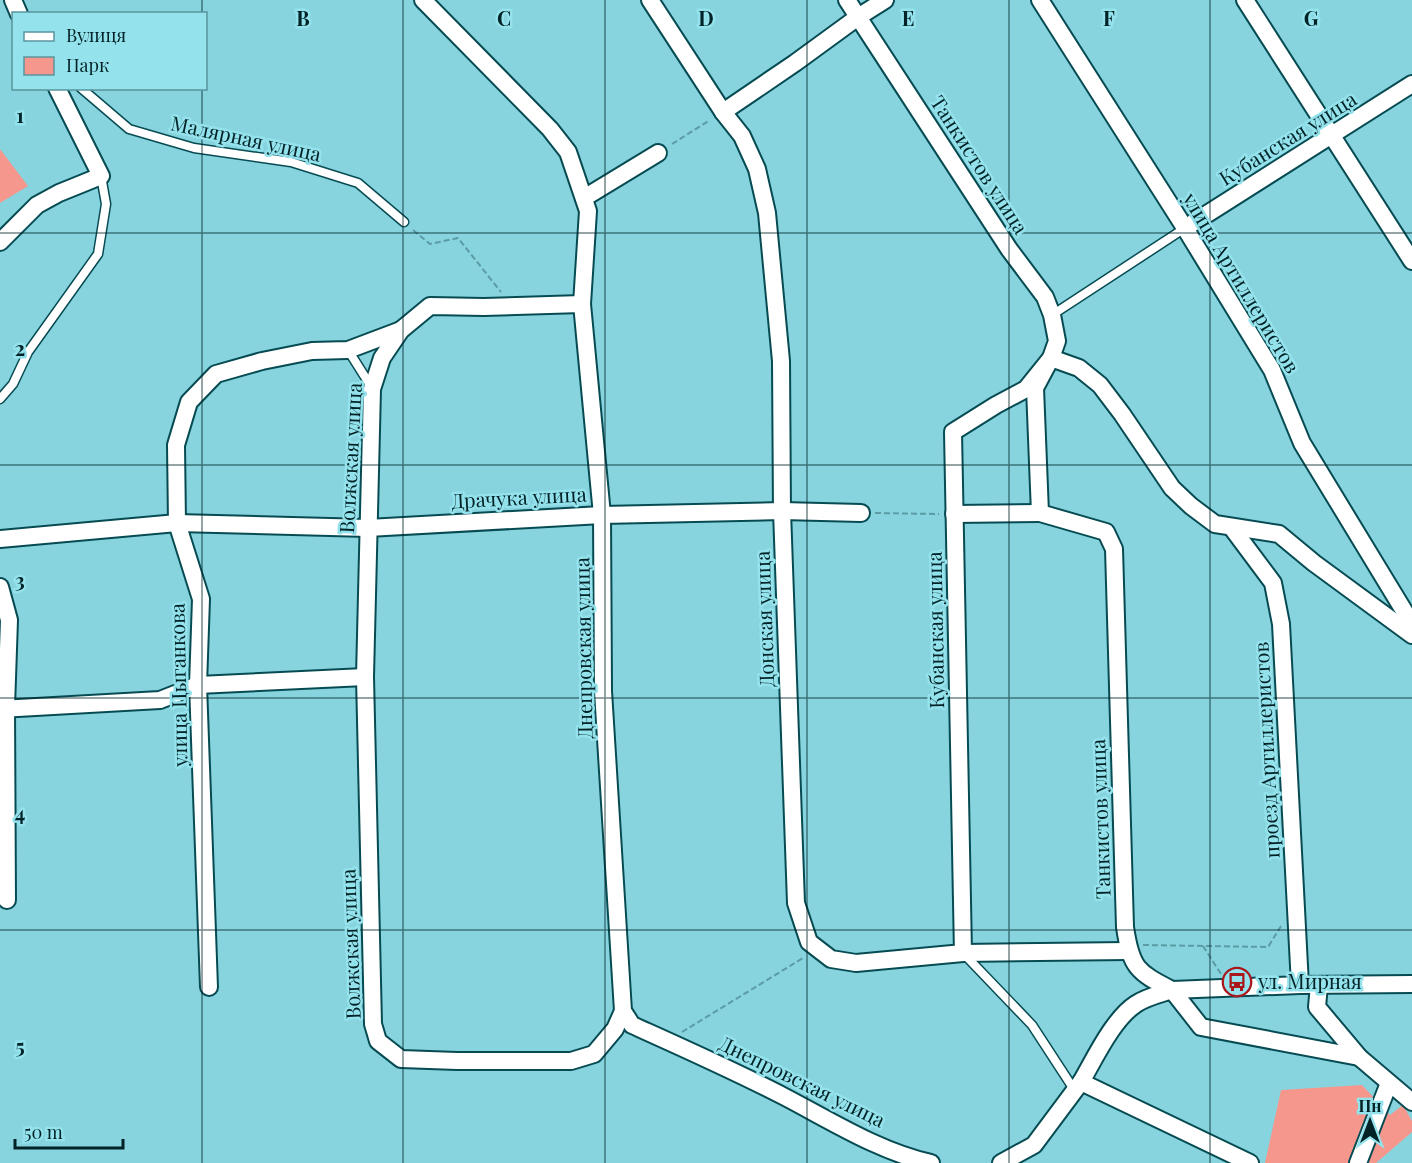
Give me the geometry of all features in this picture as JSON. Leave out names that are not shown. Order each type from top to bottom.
[{"type":"street","name":"Днепровская улица","points":[[423,0],[550,129],[567,152],[588,211],[582,304],[602,515],[603,691],[623,1011],[632,1024],[745,1076],[864,1138],[914,1159],[931,1163]]},
{"type":"street","name":"Донская улица","points":[[650,0],[723,112],[742,136],[757,169],[766,213],[781,361],[782,511],[796,903],[809,942],[818,949]]},
{"type":"street","name":"Танкистов улица","points":[[847,0],[1009,249],[1045,297],[1052,315],[1057,341],[1035,388],[1040,513],[1106,532],[1114,549],[1125,927],[1128,948],[1142,975],[1172,990]]},
{"type":"street","points":[[723,112],[885,0]]},
{"type":"street","name":"улица Артиллеристов","points":[[1040,0],[1272,370],[1302,443],[1412,624]]},
{"type":"street","points":[[1245,0],[1412,261]]},
{"type":"street","name":"Кубанская улица","points":[[1185,228],[1412,84]]},
{"type":"street","points":[[0,242],[37,205],[59,193],[101,176],[58,90]]},
{"type":"street","points":[[584,198],[658,153]]},
{"type":"street","name":"Волжская улица","points":[[582,304],[430,306],[401,330],[382,358],[372,389],[365,677],[374,1024],[378,1041],[401,1059],[571,1061],[594,1054],[615,1029],[623,1011]]},
{"type":"street","name":"улица Цыганкова","points":[[209,987],[198,685],[201,599],[177,523],[176,445],[189,402],[216,374],[262,361],[312,351],[348,350],[401,330]]},
{"type":"street","points":[[1051,358],[1078,368],[1100,385],[1181,498],[1215,524],[1279,534],[1314,563],[1412,635]]},
{"type":"street","name":"Кубанская улица","points":[[963,953],[953,432],[1026,389],[1051,358]]},
{"type":"street","name":"Драчука улица","points":[[0,539],[177,523],[368,528],[602,515],[782,511],[861,513]]},
{"type":"street","points":[[954,514],[1040,513]]},
{"type":"street","name":"проезд Артиллеристов","points":[[1232,528],[1273,583],[1281,624],[1300,985]]},
{"type":"street","points":[[0,587],[9,620],[3,708],[3,900]]},
{"type":"street","points":[[3,708],[160,700],[198,685],[365,677]]},
{"type":"street","points":[[818,949],[831,959],[856,963],[963,953],[1128,948]]},
{"type":"street","points":[[1001,1163],[1034,1145],[1078,1086],[1125,1012],[1138,1002],[1172,990],[1412,984]]},
{"type":"street","points":[[1319,985],[1317,1006],[1359,1057],[1412,1102]]},
{"type":"street","points":[[1172,990],[1201,1028],[1359,1057]]},
{"type":"street","points":[[1358,1163],[1389,1083]]},
{"type":"street","points":[[1078,1086],[1250,1163]]},
{"type":"lane","name":"Малярная улица","points":[[83,90],[129,129],[194,148],[291,162],[358,183],[404,222]]},
{"type":"lane","points":[[0,399],[13,384],[28,352],[98,254],[106,204],[101,176]]},
{"type":"lane","points":[[1052,315],[1185,228]]},
{"type":"lane","points":[[348,350],[372,389]]},
{"type":"lane","points":[[963,953],[1032,1025],[1078,1086]]},
{"type":"path","points":[[658,153],[723,112]]},
{"type":"path","points":[[404,222],[430,244],[458,238],[500,291],[505,306]]},
{"type":"path","points":[[861,513],[954,514]]},
{"type":"path","points":[[1128,948],[1268,947],[1279,927],[1297,918]]},
{"type":"path","points":[[1203,946],[1230,989]]},
{"type":"path","points":[[665,1040],[681,1033],[818,949]]},
{"type":"green space","points":[[0,149],[28,186],[0,203]]},
{"type":"green space","points":[[1362,1085],[1390,1115],[1403,1105],[1412,1121],[1412,1132],[1376,1163],[1265,1163],[1281,1090]]},
{"type":"place","name":"ул. Мирная","points":[[1237,982]]}]
